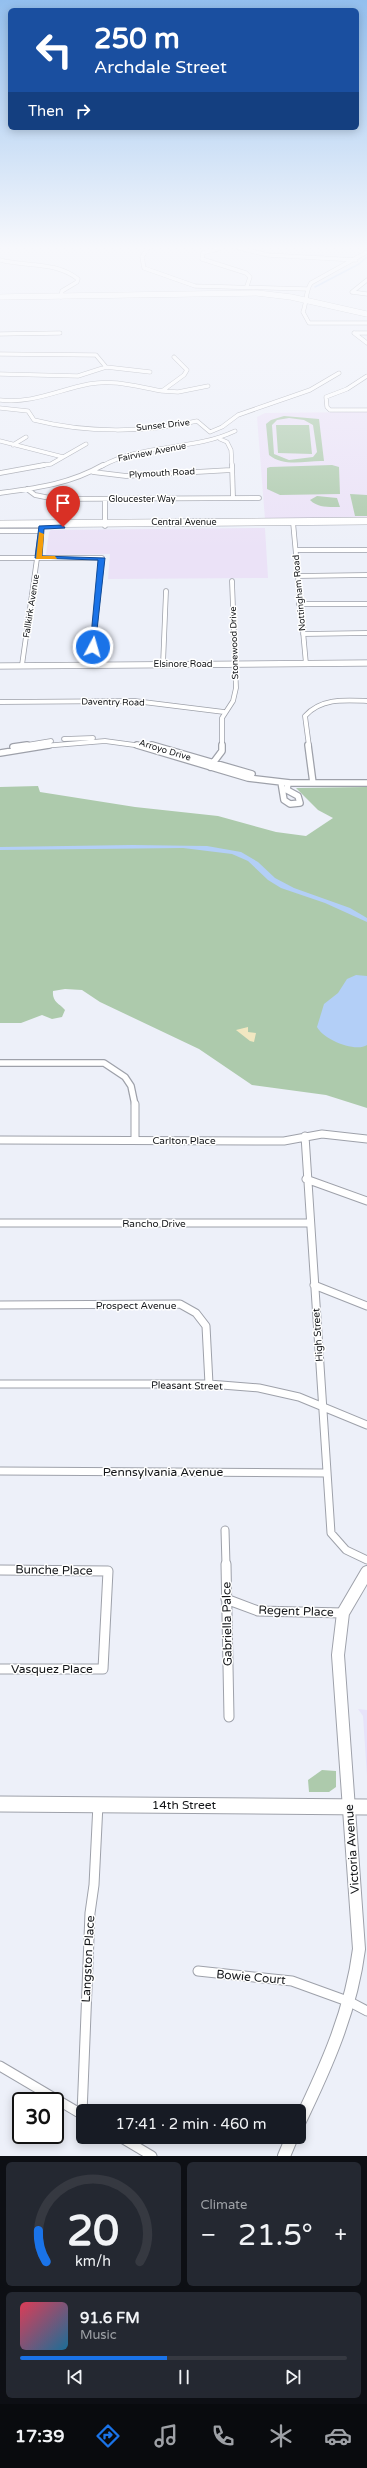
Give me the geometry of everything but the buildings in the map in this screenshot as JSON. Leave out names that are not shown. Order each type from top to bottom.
[{"type":"main road","name":"Central Avenue","points":[[0,527],[367,521]]},
{"type":"main road","name":"Central Avenue","points":[[293,523],[367,525]]},
{"type":"main road","name":"Central Avenue","points":[[0,524],[42,527]]},
{"type":"main road","name":"14th Street","points":[[0,1804],[349,1805],[367,1807]]},
{"type":"street","points":[[0,354],[96,356],[106,367]]},
{"type":"street","points":[[162,391],[184,375],[187,370],[181,362],[174,357]]},
{"type":"street","points":[[0,374],[15,373],[59,377],[78,376],[106,367],[150,372]]},
{"type":"street","name":"Sunset Drive","points":[[0,408],[28,411],[34,420],[50,424],[122,429],[176,426],[197,421],[210,432],[222,427],[238,415],[310,390],[339,373]]},
{"type":"street","points":[[367,376],[347,389],[326,398],[327,407],[330,410],[367,410]]},
{"type":"street","points":[[0,400],[23,403],[90,384],[105,382],[178,392],[208,386]]},
{"type":"street","name":"Fairview Avenue","points":[[0,493],[63,483],[93,472],[109,461],[125,456],[220,439],[235,431]]},
{"type":"street","points":[[13,445],[26,437]]},
{"type":"street","points":[[220,439],[227,442],[231,450],[233,498]]},
{"type":"street","points":[[0,441],[63,457]]},
{"type":"street","points":[[0,473],[44,466],[86,444]]},
{"type":"street","name":"Plymouth Road","points":[[93,472],[126,476],[231,470]]},
{"type":"street","name":"Gloucester Way","points":[[27,489],[35,495],[44,498],[259,498]]},
{"type":"street","points":[[105,499],[105,525]]},
{"type":"street","name":"Nottingham Road","points":[[293,523],[299,604],[306,664]]},
{"type":"street","points":[[0,531],[42,527]]},
{"type":"street","name":"Fallkirk Avenue","points":[[22,665],[42,527]]},
{"type":"street","points":[[296,550],[367,550]]},
{"type":"street","points":[[0,558],[101,558],[91,664]]},
{"type":"street","points":[[297,576],[367,576]]},
{"type":"street","name":"Stonewood Drive","points":[[211,766],[222,751],[222,718],[224,712],[233,701],[236,664],[232,581]]},
{"type":"street","points":[[163,664],[166,591]]},
{"type":"street","points":[[299,604],[367,604]]},
{"type":"street","points":[[303,634],[367,633]]},
{"type":"street","name":"Elsinore Road","points":[[0,666],[91,664],[367,663]]},
{"type":"street","name":"Daventry Road","points":[[0,702],[135,701],[224,712]]},
{"type":"street","points":[[313,783],[305,716],[310,708],[321,703],[367,701]]},
{"type":"street","name":"Arroyo Drive","points":[[0,749],[33,742],[78,738],[114,739],[143,743],[211,766]]},
{"type":"street","name":"Arroyo Drive","points":[[0,753],[68,743],[122,743],[139,745],[264,781],[367,783]]},
{"type":"street","points":[[281,782],[279,793],[284,800],[292,804],[300,803],[298,796],[287,790],[288,782]]},
{"type":"street","points":[[0,1063],[104,1063],[117,1069],[129,1079],[135,1095],[135,1140]]},
{"type":"street","name":"Carlton Place","points":[[0,1140],[284,1141],[322,1134],[367,1139]]},
{"type":"street","name":"High Street","points":[[305,1136],[306,1179],[322,1406],[325,1473],[331,1533],[335,1542],[346,1552],[367,1560]]},
{"type":"street","points":[[306,1179],[367,1201]]},
{"type":"street","name":"Rancho Drive","points":[[0,1223],[309,1223]]},
{"type":"street","points":[[314,1286],[367,1306]]},
{"type":"street","name":"Prospect Avenue","points":[[0,1305],[180,1304],[196,1313],[206,1326],[209,1384]]},
{"type":"street","name":"Pleasant Street","points":[[0,1384],[209,1384],[259,1388],[299,1397],[367,1425]]},
{"type":"street","name":"Pennsylvania Avenue","points":[[0,1471],[325,1473]]},
{"type":"street","name":"Gabriella Palce","points":[[225,1530],[229,1717]]},
{"type":"street","name":"Bunche Place","points":[[0,1570],[108,1571],[103,1669]]},
{"type":"street","name":"Victoria Avenue","points":[[306,2108],[323,2072],[350,2002],[357,1974],[359,1950],[344,1724],[338,1672],[338,1642],[343,1613],[367,1572]]},
{"type":"street","name":"Regent Place","points":[[226,1599],[258,1611],[343,1613]]},
{"type":"street","name":"Vasquez Place","points":[[0,1669],[103,1669]]},
{"type":"street","name":"Langston Place","points":[[82,2104],[90,1913],[94,1885],[98,1804]]},
{"type":"street","name":"Bowie Court","points":[[198,1971],[230,1976],[265,1977],[292,1981],[350,2002],[367,2011]]},
{"type":"street","points":[[0,2066],[76,2110]]},
{"type":"street","points":[[132,2144],[152,2156]]},
{"type":"street","points":[[284,2156],[289,2144]]},
{"type":"shaded area","points":[[367,412],[367,518],[265,519],[257,417],[265,413]]},
{"type":"shaded area","points":[[265,528],[268,578],[108,579],[110,554],[46,555],[49,532],[51,530]]},
{"type":"shaded area","points":[[358,1709],[367,1710],[367,1776],[363,1716]]},
{"type":"green space","points":[[284,416],[319,419],[324,461],[289,462],[275,459],[269,455],[266,424],[271,420]],"holes":[[[289,418],[304,420],[313,425],[317,452],[313,457],[289,460],[274,454],[272,425],[277,420]]]},
{"type":"green space","points":[[276,425],[309,425],[312,454],[278,453]]},
{"type":"green space","points":[[332,465],[339,467],[340,494],[280,495],[267,489],[267,468]]},
{"type":"green space","points":[[350,494],[367,495],[367,516],[355,516]]},
{"type":"green space","points":[[317,496],[337,498],[340,507],[320,506],[310,500]]},
{"type":"green space","points":[[38,786],[40,792],[135,807],[218,816],[276,832],[306,836],[333,818],[318,810],[296,788],[367,787],[367,1108],[326,1095],[252,1085],[199,1049],[100,1002],[82,990],[65,989],[53,991],[56,1002],[65,1010],[62,1017],[52,1019],[42,1015],[21,1023],[0,1023],[0,787]]},
{"type":"green space","points":[[322,1770],[336,1771],[336,1787],[329,1792],[309,1792],[308,1780]]},
{"type":"sand","points":[[248,1027],[248,1032],[256,1033],[254,1042],[250,1041],[236,1030]]},
{"type":"water","points":[[132,845],[207,846],[241,852],[258,862],[275,878],[294,888],[350,908],[367,918],[367,922],[325,903],[281,888],[268,880],[248,861],[232,854],[183,848],[0,850],[0,847]]},
{"type":"water","points":[[356,975],[367,976],[367,1045],[362,1047],[340,1044],[320,1032],[317,1027],[324,1004],[338,993],[347,979]]},
{"type":"slow traffic","points":[[41,534],[38,558],[55,558]]},
{"type":"route","points":[[63,527],[42,527],[38,558],[102,558],[93,647]]}]
